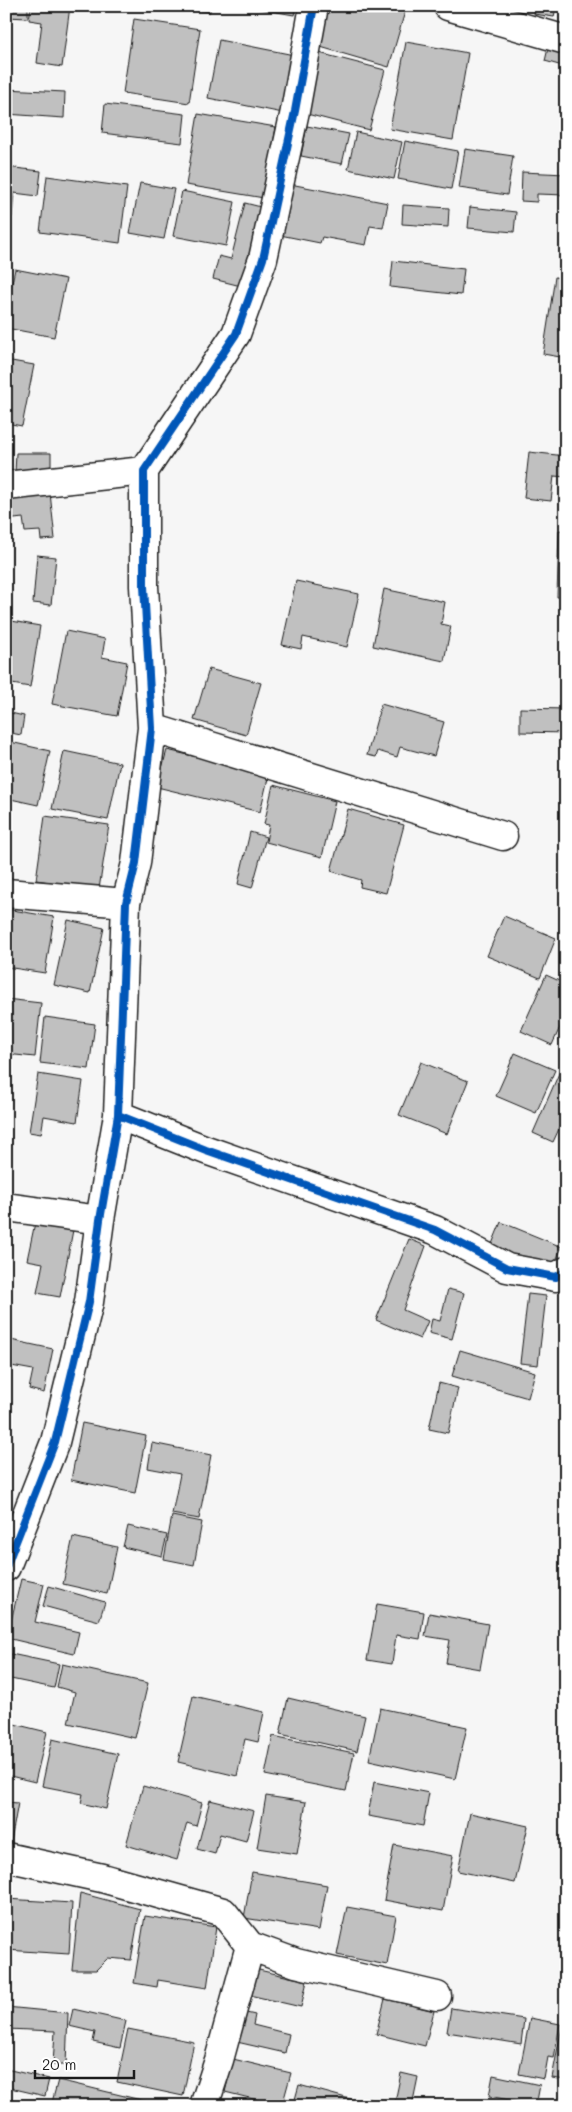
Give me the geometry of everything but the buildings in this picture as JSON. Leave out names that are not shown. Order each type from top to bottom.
[{"type":"street","points":[[6,1567],[55,1442],[89,1302],[100,1220],[118,1115],[126,902],[136,863],[152,728],[144,586],[144,471],[236,334],[263,258],[295,111],[314,6]]},
{"type":"street","points":[[448,6],[566,40]]},
{"type":"street","points":[[6,486],[144,471]]},
{"type":"street","points":[[152,728],[503,836]]},
{"type":"street","points":[[6,893],[126,902]]},
{"type":"street","points":[[118,1115],[206,1150],[435,1230],[507,1268],[556,1278],[566,1271]]},
{"type":"street","points":[[6,1206],[100,1220]]},
{"type":"street","points":[[6,1857],[102,1878],[223,1912],[250,1946],[296,1963],[436,1996]]},
{"type":"street","points":[[204,2106],[219,2060],[250,1946]]},
{"type":"cycle path","points":[[6,1567],[55,1442],[89,1302],[100,1220],[118,1115],[126,903],[136,863],[152,728],[144,586],[144,471],[236,334],[263,259],[295,111],[314,6]]},
{"type":"cycle path","points":[[118,1115],[206,1150],[435,1230],[507,1268],[556,1277],[566,1271]]}]
